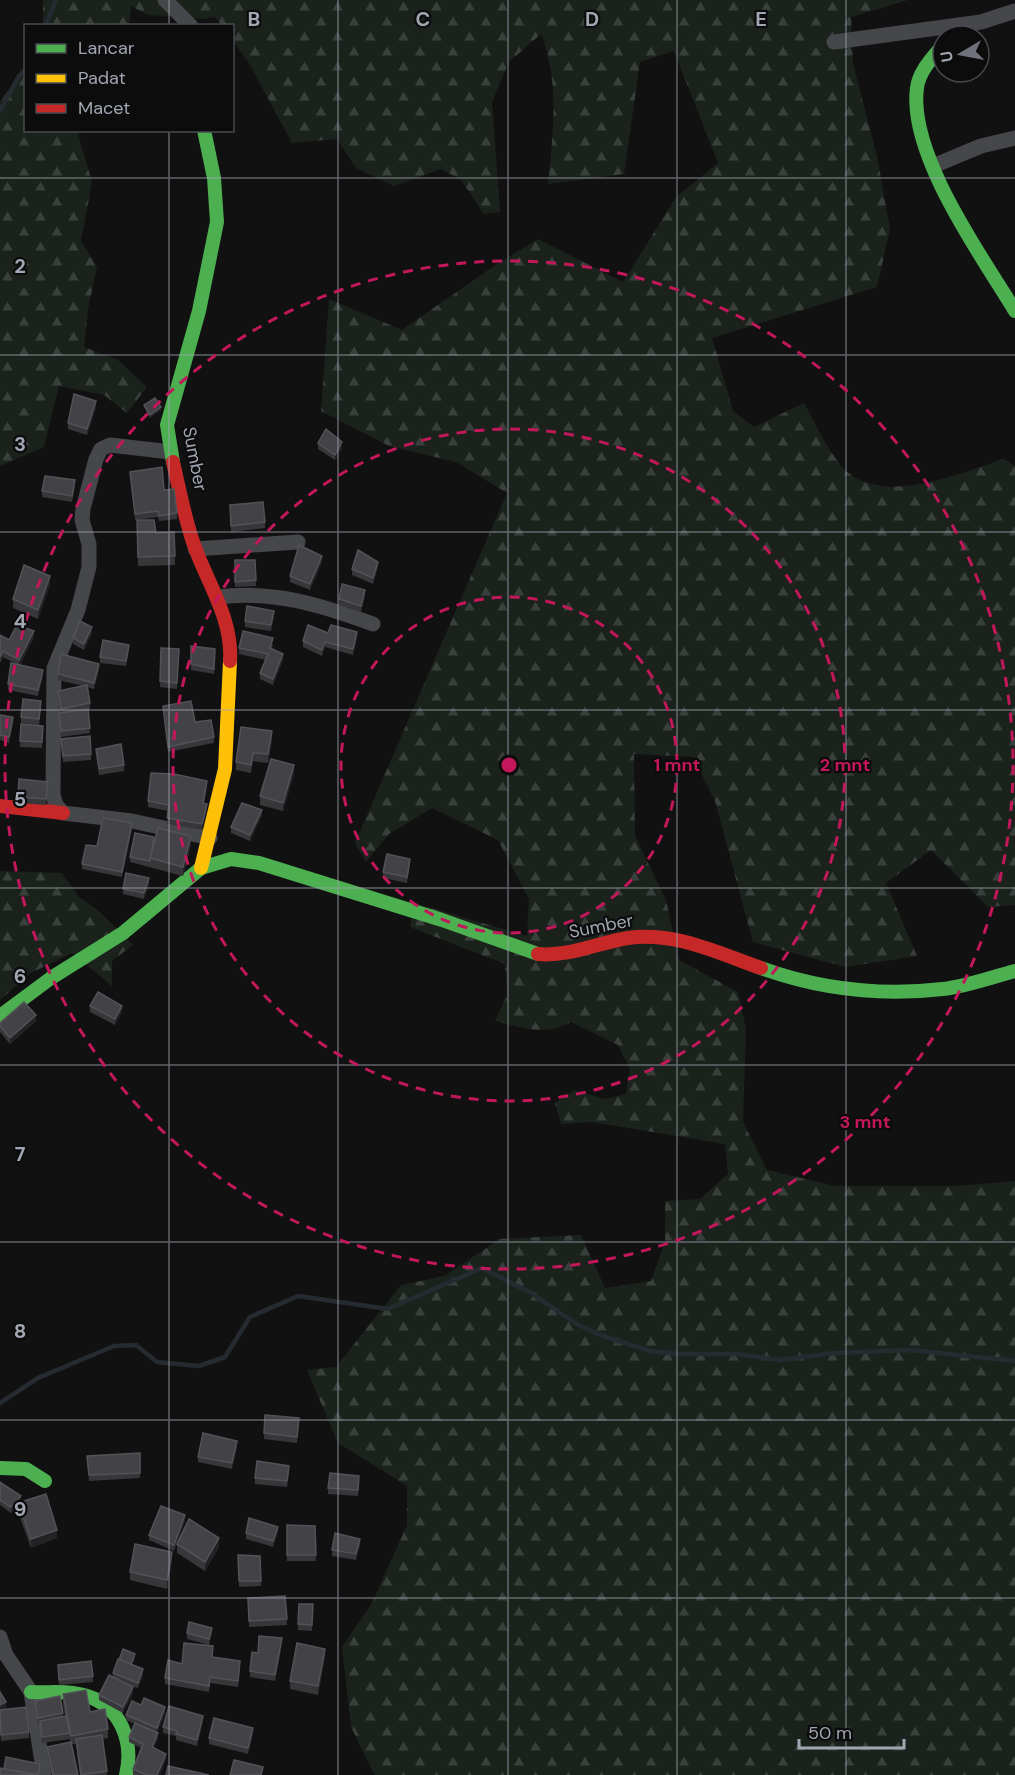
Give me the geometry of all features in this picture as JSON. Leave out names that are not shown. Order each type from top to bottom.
[{"type":"street","points":[[165,0],[189,24]]},
{"type":"street","points":[[974,24],[1015,10]]},
{"type":"street","points":[[834,42],[931,33]]},
{"type":"street","points":[[931,60],[917,87],[916,108],[933,166],[941,185],[1015,311]]},
{"type":"street","name":"Sumber","points":[[201,868],[221,794],[227,747],[231,649],[229,630],[218,597],[203,570],[195,549],[167,434],[169,416],[199,311],[217,222],[214,178],[204,132]]},
{"type":"street","points":[[933,166],[981,146],[1015,138]]},
{"type":"street","points":[[63,813],[56,805],[53,795],[53,683],[57,656],[78,610],[89,567],[89,544],[82,520],[96,459],[102,449],[110,445],[171,452]]},
{"type":"street","points":[[195,549],[298,542]]},
{"type":"street","points":[[218,597],[258,594],[304,600],[372,624]]},
{"type":"street","points":[[0,806],[132,821],[210,838]]},
{"type":"street","name":"Sumber","points":[[201,868],[231,859],[259,863],[442,920],[536,954],[555,956],[629,938],[660,937],[681,940],[796,981],[849,990],[895,992],[945,989],[1015,972]]},
{"type":"street","points":[[0,1016],[51,978],[123,933],[201,868]]},
{"type":"street","points":[[0,1468],[26,1469],[45,1480]]},
{"type":"street","points":[[0,1637],[6,1655],[31,1692],[44,1775]]},
{"type":"street","points":[[31,1692],[84,1696],[114,1714],[123,1727],[129,1748],[126,1775]]},
{"type":"green space","points":[[43,0],[908,0],[851,17],[853,64],[877,156],[890,229],[877,287],[712,338],[733,411],[754,427],[804,403],[834,456],[855,477],[874,485],[895,487],[942,479],[1004,459],[1015,466],[1015,905],[988,907],[931,850],[886,883],[917,956],[845,967],[753,942],[715,801],[693,757],[634,754],[635,836],[666,900],[679,960],[738,992],[746,1029],[743,1122],[767,1170],[835,1186],[956,1186],[1015,1181],[1015,1775],[375,1775],[373,1772],[351,1727],[342,1647],[372,1603],[407,1525],[407,1486],[338,1443],[307,1370],[336,1367],[401,1285],[444,1276],[500,1239],[581,1235],[605,1288],[651,1281],[665,1242],[665,1201],[700,1199],[728,1174],[725,1144],[592,1122],[561,1124],[555,1103],[574,1090],[605,1099],[626,1094],[630,1069],[618,1045],[571,1022],[562,1027],[543,1030],[495,1021],[507,995],[505,964],[410,927],[414,903],[527,936],[529,899],[498,840],[432,808],[389,834],[366,862],[355,843],[507,493],[456,462],[389,446],[321,411],[329,299],[402,330],[494,266],[538,239],[623,282],[676,197],[718,163],[674,51],[640,62],[624,174],[548,184],[553,127],[553,89],[551,70],[541,34],[509,62],[492,102],[500,212],[484,214],[461,180],[441,169],[394,186],[356,168],[337,139],[292,143],[249,63],[234,42],[234,24],[220,24],[215,17],[203,19],[148,15],[131,6],[129,24],[43,24]]},
{"type":"green space","points":[[24,70],[24,132],[77,132],[92,182],[81,241],[97,267],[88,309],[84,347],[118,360],[147,387],[127,413],[104,395],[59,386],[44,447],[0,466],[0,101]]},
{"type":"green space","points":[[0,871],[62,873],[79,897],[100,912],[133,945],[112,961],[112,986],[72,953],[31,973],[0,1000]]},
{"type":"building","points":[[74,394],[96,401],[87,429],[68,423]]},
{"type":"building","points":[[155,398],[161,407],[150,415],[144,405]]},
{"type":"building","points":[[326,429],[342,442],[335,455],[318,443]]},
{"type":"building","points":[[162,467],[164,490],[174,489],[177,513],[159,516],[158,511],[135,514],[130,472]]},
{"type":"building","points":[[45,476],[75,480],[72,496],[42,491]]},
{"type":"building","points":[[263,502],[265,522],[231,526],[230,505]]},
{"type":"building","points":[[137,520],[154,520],[156,533],[174,532],[175,556],[138,557]]},
{"type":"building","points":[[299,545],[322,556],[310,584],[290,576]]},
{"type":"building","points":[[358,550],[378,562],[373,578],[352,569]]},
{"type":"building","points":[[235,560],[255,560],[256,580],[235,582]]},
{"type":"building","points":[[24,565],[50,576],[38,610],[13,599]]},
{"type":"building","points":[[342,584],[365,590],[361,606],[339,599]]},
{"type":"building","points":[[247,606],[274,611],[271,625],[245,621]]},
{"type":"building","points":[[80,621],[92,627],[84,644],[73,638]]},
{"type":"building","points":[[17,625],[34,631],[19,660],[3,651],[0,656],[0,635],[9,640]]},
{"type":"building","points":[[308,625],[328,633],[331,625],[357,632],[353,649],[325,642],[322,650],[303,641]]},
{"type":"building","points":[[243,631],[273,638],[270,648],[283,654],[273,679],[260,673],[268,654],[239,648]]},
{"type":"building","points":[[103,640],[129,645],[126,661],[100,657]]},
{"type":"building","points":[[191,646],[215,649],[214,669],[191,664]]},
{"type":"building","points":[[161,648],[179,649],[177,683],[160,681]]},
{"type":"building","points":[[61,654],[99,664],[94,683],[58,674]]},
{"type":"building","points":[[11,663],[43,670],[38,690],[8,684]]},
{"type":"building","points":[[87,685],[90,703],[61,709],[58,691]]},
{"type":"building","points":[[23,699],[41,701],[39,719],[21,717]]},
{"type":"building","points":[[191,701],[195,722],[211,720],[214,737],[168,747],[163,706]]},
{"type":"building","points":[[88,709],[90,728],[61,731],[59,713]]},
{"type":"building","points":[[0,715],[13,717],[9,737],[0,735]]},
{"type":"building","points":[[21,724],[43,726],[42,742],[20,741]]},
{"type":"building","points":[[241,727],[272,731],[268,754],[253,753],[251,765],[236,762]]},
{"type":"building","points":[[90,736],[91,754],[63,756],[61,739]]},
{"type":"building","points":[[121,744],[124,765],[99,769],[96,749]]},
{"type":"building","points":[[271,759],[294,765],[283,803],[260,796]]},
{"type":"building","points":[[151,773],[174,774],[207,781],[203,803],[207,804],[202,824],[167,818],[169,805],[148,801]]},
{"type":"building","points":[[19,779],[48,782],[46,799],[18,797]]},
{"type":"building","points":[[242,803],[262,810],[250,835],[231,827]]},
{"type":"building","points":[[103,818],[132,823],[122,872],[82,864],[86,845],[97,846]]},
{"type":"building","points":[[158,828],[191,836],[183,867],[150,858]]},
{"type":"building","points":[[135,833],[154,837],[150,861],[130,857]]},
{"type":"building","points":[[387,854],[410,859],[407,877],[383,872]]},
{"type":"building","points":[[126,873],[149,878],[144,893],[123,889]]},
{"type":"building","points":[[98,992],[122,1006],[115,1019],[90,1006]]},
{"type":"building","points":[[24,1002],[36,1015],[10,1038],[0,1023]]},
{"type":"building","points":[[265,1415],[299,1418],[297,1437],[264,1433]]},
{"type":"building","points":[[203,1433],[237,1441],[232,1463],[198,1457]]},
{"type":"building","points":[[140,1453],[140,1473],[89,1475],[87,1456]]},
{"type":"building","points":[[257,1461],[289,1466],[287,1481],[255,1478]]},
{"type":"building","points":[[330,1473],[359,1476],[358,1490],[328,1488]]},
{"type":"building","points":[[0,1482],[21,1496],[11,1507],[0,1500]]},
{"type":"building","points":[[46,1494],[57,1530],[31,1539],[18,1503]]},
{"type":"building","points":[[161,1506],[185,1515],[174,1545],[149,1535]]},
{"type":"building","points":[[249,1518],[278,1527],[273,1541],[246,1533]]},
{"type":"building","points":[[189,1519],[219,1538],[205,1562],[177,1544]]},
{"type":"building","points":[[287,1525],[315,1526],[316,1555],[287,1555]]},
{"type":"building","points":[[335,1533],[360,1539],[356,1554],[332,1550]]},
{"type":"building","points":[[135,1544],[172,1552],[167,1580],[130,1572]]},
{"type":"building","points":[[238,1555],[260,1556],[261,1581],[239,1581]]},
{"type":"building","points":[[285,1596],[287,1619],[249,1621],[248,1598]]},
{"type":"building","points":[[299,1604],[313,1604],[312,1625],[298,1624]]},
{"type":"building","points":[[189,1622],[212,1628],[209,1639],[187,1633]]},
{"type":"building","points":[[259,1636],[282,1638],[275,1675],[250,1671],[252,1652],[258,1653]]},
{"type":"building","points":[[184,1643],[213,1646],[212,1657],[240,1661],[238,1681],[210,1677],[209,1686],[165,1678],[168,1660],[182,1664]]},
{"type":"building","points":[[297,1643],[325,1649],[318,1686],[290,1681]]},
{"type":"building","points":[[123,1649],[135,1654],[131,1664],[119,1660]]},
{"type":"building","points":[[118,1659],[143,1669],[138,1683],[113,1673]]},
{"type":"building","points":[[91,1661],[93,1676],[59,1680],[58,1665]]},
{"type":"building","points":[[109,1675],[133,1687],[123,1707],[99,1695]]},
{"type":"building","points":[[86,1690],[90,1712],[105,1709],[108,1729],[71,1736],[63,1694]]},
{"type":"building","points":[[0,1692],[6,1702],[0,1705]]},
{"type":"building","points":[[60,1696],[63,1713],[38,1718],[35,1701]]},
{"type":"building","points":[[144,1698],[165,1707],[157,1728],[126,1715],[132,1701],[141,1705]]},
{"type":"building","points":[[169,1706],[203,1716],[197,1740],[176,1734],[177,1731],[163,1727]]},
{"type":"building","points":[[26,1707],[29,1732],[1,1735],[0,1710]]},
{"type":"building","points":[[66,1716],[70,1733],[42,1737],[40,1721]]},
{"type":"building","points":[[214,1718],[253,1728],[248,1748],[209,1738]]},
{"type":"building","points":[[135,1723],[158,1733],[152,1747],[166,1754],[157,1775],[147,1775],[133,1769],[143,1744],[129,1737]]},
{"type":"building","points":[[102,1735],[107,1771],[81,1775],[76,1739]]},
{"type":"building","points":[[71,1742],[78,1775],[53,1775],[47,1747]]},
{"type":"building","points":[[6,1757],[40,1764],[38,1775],[4,1769]]},
{"type":"building","points":[[234,1760],[263,1767],[261,1775],[230,1775]]},
{"type":"building","points":[[168,1766],[209,1775],[166,1775]]},
{"type":"building","points":[[0,1768],[36,1775],[0,1775]]},
{"type":"waterway","points":[[46,24],[56,0]]},
{"type":"waterway","points":[[0,111],[24,71]]},
{"type":"waterway","points":[[0,1403],[38,1378],[114,1346],[136,1345],[157,1362],[199,1366],[225,1357],[250,1317],[298,1296],[388,1309],[482,1268],[531,1293],[575,1323],[600,1335],[650,1351],[679,1354],[737,1354],[780,1360],[834,1353],[910,1350],[1015,1361]]},
{"type":"traffic: fast","points":[[931,59],[923,70],[917,88],[917,114],[924,143],[935,173],[950,203],[1015,311]]},
{"type":"traffic: fast","points":[[173,462],[167,425],[199,311],[217,222],[214,178],[204,132]]},
{"type":"traffic: fast","points":[[0,1016],[51,978],[123,933],[201,868],[231,859],[259,863],[442,920],[538,954]]},
{"type":"traffic: fast","points":[[761,968],[828,986],[897,992],[952,988],[1015,971]]},
{"type":"traffic: fast","points":[[0,1468],[26,1469],[45,1481]]},
{"type":"traffic: fast","points":[[31,1692],[80,1694],[99,1701],[109,1708],[122,1727],[126,1738],[128,1750],[126,1775]]},
{"type":"traffic: slow","points":[[201,868],[225,769],[230,661]]},
{"type":"traffic: jam","points":[[173,462],[192,539],[223,614],[230,645],[230,661]]},
{"type":"traffic: jam","points":[[0,806],[63,813]]},
{"type":"traffic: jam","points":[[538,954],[572,952],[628,938],[662,938],[696,945],[761,968]]}]
